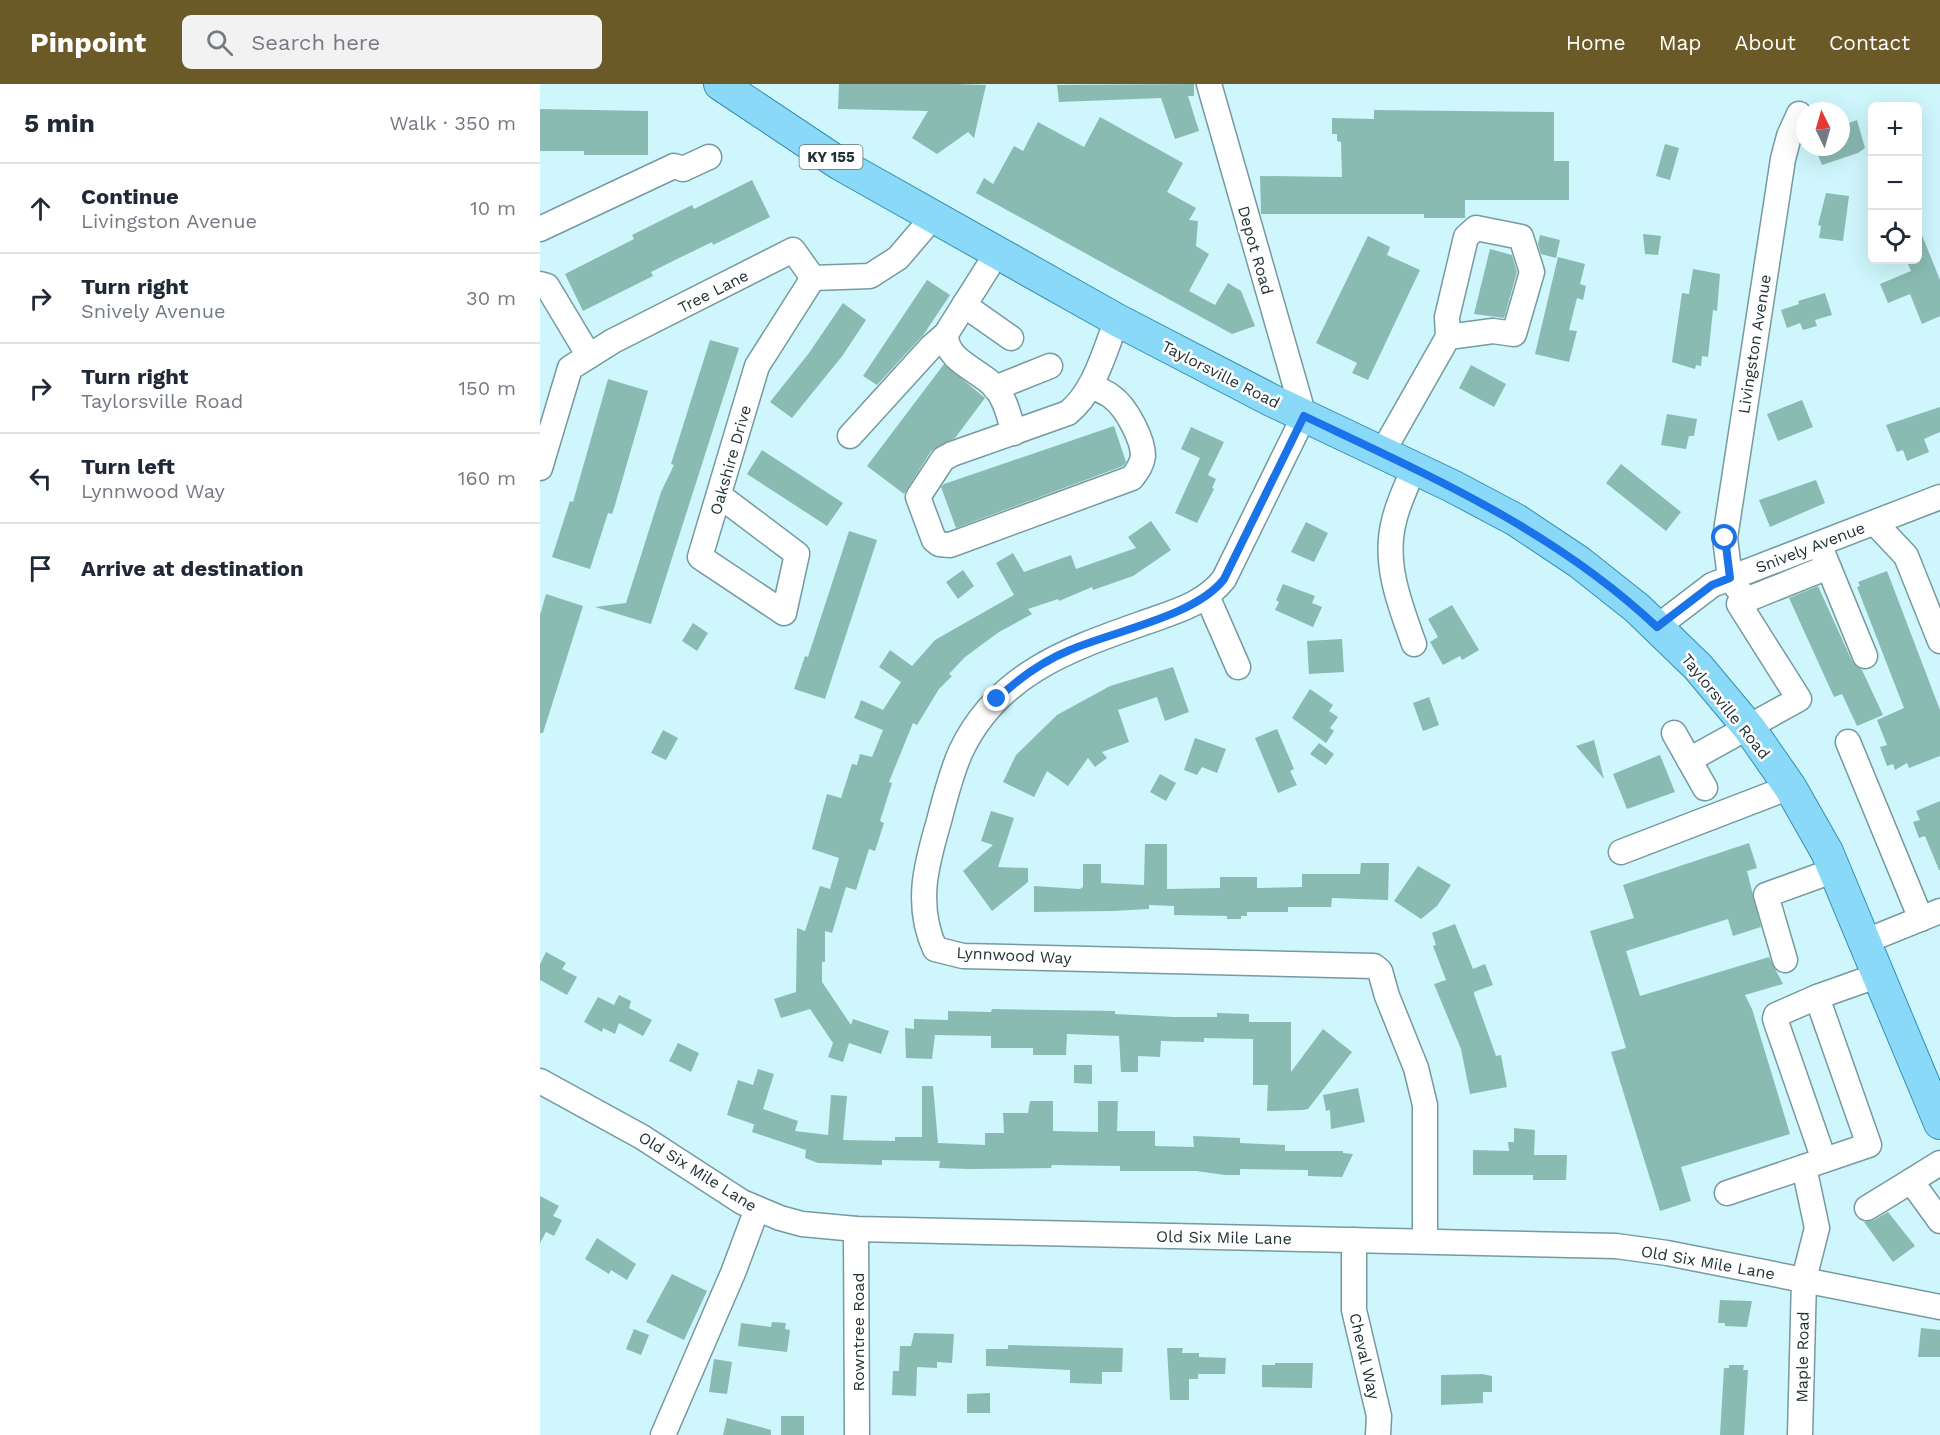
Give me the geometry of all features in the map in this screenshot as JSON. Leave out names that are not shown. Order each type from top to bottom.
[{"type":"main road","name":"Taylorsville Road","points":[[720,84],[840,164],[1118,320],[1525,526],[1579,562],[1657,627],[1698,667],[1749,729],[1791,787],[1835,870],[1940,1123]]},
{"type":"street","name":"Depot Road","points":[[1209,84],[1304,416]]},
{"type":"street","name":"Livingston Avenue","points":[[1730,578],[1725,538],[1783,159],[1796,121]]},
{"type":"street","points":[[540,229],[674,166],[683,169],[709,157]]},
{"type":"street","points":[[813,278],[870,276],[898,258],[933,218]]},
{"type":"street","points":[[1382,453],[1448,337],[1447,316],[1466,237],[1476,228],[1521,237],[1532,272],[1514,334],[1493,331],[1448,337]]},
{"type":"street","name":"Tree Lane","points":[[540,468],[570,368],[794,250],[813,278]]},
{"type":"street","points":[[850,436],[931,346],[946,334],[997,253]]},
{"type":"street","name":"Oakshire Drive","points":[[720,496],[797,554],[783,613],[700,557],[757,366],[813,278]]},
{"type":"street","points":[[544,285],[589,356]]},
{"type":"street","points":[[964,305],[1011,338]]},
{"type":"street","points":[[1090,386],[1113,397],[1140,443],[1143,457],[1140,468],[1132,478],[950,545],[939,544],[934,540],[918,498],[943,459],[1068,413],[1081,402],[1090,386],[1118,320]]},
{"type":"street","points":[[946,334],[951,352],[995,388],[1002,398],[1014,433]]},
{"type":"street","points":[[995,388],[1050,366]]},
{"type":"street","name":"Lynnwood Way","points":[[1304,416],[1224,579],[1214,592],[1186,608],[1069,650],[1048,661],[1008,688],[984,714],[960,754],[925,868],[922,897],[929,936],[935,949],[963,956],[1374,966],[1380,971],[1387,996],[1422,1086],[1426,1123],[1425,1241]]},
{"type":"street","points":[[1414,468],[1393,522],[1392,551],[1393,587],[1414,644]]},
{"type":"street","name":"Snively Avenue","points":[[1657,627],[1712,585],[1940,498]]},
{"type":"street","points":[[1875,523],[1906,556],[1940,640]]},
{"type":"street","points":[[1819,544],[1865,656]]},
{"type":"street","points":[[1689,760],[1749,729],[1799,699],[1739,604],[1828,567]]},
{"type":"street","points":[[1730,578],[1746,600]]},
{"type":"street","points":[[1207,596],[1238,667]]},
{"type":"street","points":[[1674,733],[1705,788]]},
{"type":"street","points":[[1848,742],[1931,915],[1866,941]]},
{"type":"street","points":[[1621,852],[1791,787]]},
{"type":"street","points":[[1785,960],[1766,895],[1835,870]]},
{"type":"street","points":[[1727,1193],[1866,1146],[1869,1142],[1817,997],[1879,975]]},
{"type":"street","name":"Maple Road","points":[[1800,1435],[1803,1279],[1817,1228],[1814,1163],[1775,1019],[1776,1015],[1817,997]]},
{"type":"street","name":"Old Six Mile Lane","points":[[540,1081],[609,1117],[757,1209],[802,1224],[856,1229],[1616,1246],[1803,1279],[1940,1307]]},
{"type":"street","points":[[1867,1208],[1940,1163]]},
{"type":"street","points":[[1911,1181],[1940,1221]]},
{"type":"street","points":[[663,1435],[729,1282],[757,1209]]},
{"type":"street","name":"Rowntree Road","points":[[856,1229],[857,1435]]},
{"type":"street","name":"Cheval Way","points":[[1353,1240],[1354,1310],[1379,1416],[1378,1435]]},
{"type":"building","points":[[839,84],[986,85],[974,138],[968,132],[937,154],[912,138],[928,111],[838,109]]},
{"type":"building","points":[[1194,84],[1194,96],[1188,96],[1199,131],[1175,139],[1161,98],[1059,102],[1057,85]]},
{"type":"building","points":[[540,109],[648,111],[648,155],[584,155],[584,151],[540,151]]},
{"type":"building","points":[[1374,110],[1554,112],[1554,161],[1569,161],[1569,200],[1465,200],[1465,218],[1424,218],[1424,214],[1261,214],[1260,176],[1342,177],[1341,142],[1337,141],[1337,134],[1332,134],[1332,118],[1374,119]]},
{"type":"building","points":[[1100,117],[1183,163],[1167,192],[1196,208],[1189,220],[1198,221],[1196,246],[1209,254],[1189,291],[1215,305],[1228,283],[1241,291],[1255,326],[1232,334],[976,193],[984,178],[993,184],[1014,146],[1023,151],[1038,122],[1084,147]]},
{"type":"building","points":[[1857,120],[1865,148],[1850,156],[1850,123]]},
{"type":"building","points":[[1665,144],[1679,148],[1670,180],[1656,176]]},
{"type":"building","points":[[1818,156],[1849,156],[1822,165]]},
{"type":"building","points":[[752,180],[770,217],[651,272],[653,276],[583,311],[565,274],[634,239],[632,235],[692,205],[694,209]]},
{"type":"building","points":[[1826,193],[1849,196],[1843,241],[1819,238],[1821,226],[1818,225]]},
{"type":"building","points":[[1643,234],[1661,236],[1658,255],[1645,254]]},
{"type":"building","points":[[1540,235],[1560,240],[1556,258],[1541,254],[1538,244]]},
{"type":"building","points":[[1922,235],[1940,280],[1940,316],[1922,324],[1910,294],[1888,303],[1880,284],[1911,271],[1908,264],[1922,264]]},
{"type":"building","points":[[1368,236],[1390,247],[1387,255],[1420,270],[1368,380],[1352,373],[1357,363],[1316,343]]},
{"type":"building","points":[[1490,249],[1512,255],[1517,272],[1504,318],[1474,314]]},
{"type":"building","points":[[1558,257],[1585,264],[1580,284],[1586,286],[1583,300],[1577,298],[1569,330],[1577,331],[1569,362],[1535,354]]},
{"type":"building","points":[[1693,269],[1720,274],[1717,311],[1713,310],[1708,357],[1702,356],[1701,366],[1696,365],[1695,369],[1672,362],[1682,293],[1689,294]]},
{"type":"building","points":[[927,280],[950,295],[924,334],[877,385],[863,376]]},
{"type":"building","points":[[1825,293],[1832,315],[1815,320],[1817,326],[1803,330],[1800,323],[1787,328],[1781,310],[1799,304],[1798,301]]},
{"type":"building","points":[[843,303],[866,320],[843,355],[792,418],[770,402],[809,353]]},
{"type":"building","points":[[710,340],[739,348],[651,624],[595,607],[626,603],[661,492],[674,465],[671,464]]},
{"type":"building","points":[[944,364],[985,398],[955,438],[931,451],[904,494],[867,466]]},
{"type":"building","points":[[1471,365],[1506,384],[1494,407],[1459,388]]},
{"type":"building","points":[[608,379],[648,391],[615,505],[612,514],[608,513],[590,569],[552,557],[570,501],[573,502]]},
{"type":"building","points":[[1802,400],[1813,427],[1778,441],[1767,414]]},
{"type":"building","points":[[1940,407],[1940,432],[1924,439],[1929,452],[1907,461],[1903,450],[1897,452],[1886,425]]},
{"type":"building","points":[[1667,414],[1697,419],[1694,436],[1689,436],[1686,449],[1661,445]]},
{"type":"building","points":[[1114,426],[1126,462],[1123,466],[956,528],[941,487],[944,484]]},
{"type":"building","points":[[1191,427],[1224,442],[1208,475],[1216,479],[1212,488],[1214,489],[1197,523],[1175,513],[1200,458],[1181,449]]},
{"type":"building","points":[[762,450],[843,503],[827,526],[747,474]]},
{"type":"building","points":[[1621,464],[1681,512],[1666,531],[1606,483]]},
{"type":"building","points":[[1816,480],[1825,503],[1770,527],[1759,500]]},
{"type":"building","points":[[1151,521],[1171,550],[1133,576],[1028,609],[1032,614],[999,632],[965,657],[949,674],[952,676],[939,689],[917,725],[913,723],[889,782],[892,783],[880,821],[884,823],[875,851],[869,849],[856,890],[846,887],[832,933],[825,931],[825,962],[822,962],[822,982],[851,1025],[853,1019],[889,1031],[881,1054],[849,1043],[843,1062],[828,1057],[833,1043],[810,1009],[781,1018],[774,999],[796,992],[797,928],[805,931],[820,886],[830,889],[839,858],[812,849],[827,794],[841,798],[852,764],[857,765],[860,754],[872,757],[883,730],[854,718],[861,700],[883,710],[901,682],[879,667],[890,650],[912,666],[935,640],[1014,595],[996,563],[1013,553],[1024,572],[1071,555],[1076,569],[1136,548],[1128,537]]},
{"type":"building","points":[[1306,522],[1328,533],[1314,562],[1291,552]]},
{"type":"building","points":[[849,531],[877,540],[825,699],[794,689],[805,656],[808,657]]},
{"type":"building","points":[[963,570],[974,586],[958,599],[946,582]]},
{"type":"building","points":[[1887,571],[1940,710],[1940,756],[1909,768],[1907,763],[1895,770],[1893,764],[1887,766],[1880,747],[1887,745],[1877,720],[1904,708],[1857,587],[1860,586],[1858,582]]},
{"type":"building","points":[[1283,584],[1315,596],[1312,603],[1322,607],[1313,627],[1275,610],[1279,602],[1276,600]]},
{"type":"building","points":[[1818,586],[1852,661],[1862,670],[1883,715],[1857,726],[1842,694],[1834,697],[1789,598]]},
{"type":"building","points":[[546,594],[583,606],[543,733],[540,733],[540,615]]},
{"type":"building","points":[[1452,605],[1479,650],[1462,660],[1460,656],[1443,665],[1430,642],[1438,637],[1428,619]]},
{"type":"building","points":[[693,623],[708,633],[697,651],[682,641]]},
{"type":"building","points":[[1342,639],[1344,672],[1309,674],[1307,641]]},
{"type":"building","points":[[1173,667],[1189,712],[1165,721],[1157,697],[1118,710],[1129,742],[1102,752],[1107,758],[1095,767],[1088,758],[1068,786],[1047,771],[1034,797],[1003,782],[1016,755],[1057,715],[1110,686]]},
{"type":"building","points":[[1310,689],[1333,705],[1329,711],[1338,717],[1330,728],[1334,731],[1326,743],[1292,718]]},
{"type":"building","points":[[1429,697],[1439,725],[1423,731],[1413,703]]},
{"type":"building","points":[[1277,729],[1294,769],[1290,771],[1297,785],[1278,793],[1255,738]]},
{"type":"building","points":[[663,730],[678,738],[666,760],[651,753]]},
{"type":"building","points":[[1195,738],[1226,749],[1217,773],[1202,767],[1197,775],[1184,770]]},
{"type":"building","points":[[1594,740],[1604,779],[1576,746]]},
{"type":"building","points":[[1319,743],[1334,754],[1326,765],[1310,754]]},
{"type":"building","points":[[1660,755],[1675,792],[1627,809],[1613,774]]},
{"type":"building","points":[[1160,774],[1176,783],[1166,801],[1150,792]]},
{"type":"building","points":[[1940,801],[1939,870],[1925,836],[1919,838],[1913,822],[1920,820],[1916,811]]},
{"type":"building","points":[[991,811],[1014,818],[998,867],[1028,868],[1028,882],[992,911],[963,871],[993,845],[981,841]]},
{"type":"building","points":[[1749,843],[1757,868],[1747,871],[1761,927],[1733,936],[1728,919],[1626,951],[1640,996],[1769,957],[1783,984],[1745,995],[1752,1009],[1790,1134],[1681,1167],[1691,1201],[1660,1211],[1611,1052],[1626,1048],[1590,931],[1634,918],[1623,885]]},
{"type":"building","points":[[1145,844],[1167,844],[1167,889],[1220,888],[1220,877],[1257,877],[1257,888],[1302,887],[1302,874],[1360,874],[1361,863],[1389,863],[1388,900],[1332,898],[1331,907],[1288,907],[1288,912],[1247,912],[1247,916],[1241,916],[1241,919],[1227,919],[1227,916],[1174,915],[1174,906],[1149,905],[1149,909],[1034,912],[1034,886],[1080,889],[1083,887],[1083,864],[1101,864],[1101,883],[1144,885]]},
{"type":"building","points":[[1418,866],[1451,885],[1437,906],[1421,919],[1394,901]]},
{"type":"building","points":[[1455,924],[1473,969],[1485,964],[1493,985],[1474,992],[1474,994],[1496,1056],[1501,1055],[1507,1087],[1470,1094],[1461,1049],[1434,984],[1446,980],[1433,946],[1436,945],[1432,933]]},
{"type":"building","points":[[546,952],[566,963],[562,969],[577,977],[567,995],[540,980],[540,964]]},
{"type":"building","points":[[619,995],[631,1001],[629,1008],[652,1020],[643,1036],[619,1023],[615,1034],[603,1028],[602,1032],[584,1022],[598,997],[614,1005]]},
{"type":"building","points":[[992,1009],[1115,1011],[1115,1014],[1174,1017],[1217,1017],[1217,1013],[1249,1014],[1249,1022],[1291,1022],[1291,1072],[1323,1029],[1352,1052],[1308,1109],[1267,1111],[1268,1085],[1253,1085],[1253,1039],[1204,1038],[1204,1042],[1161,1041],[1160,1057],[1138,1056],[1138,1072],[1121,1072],[1119,1036],[1067,1034],[1066,1055],[1033,1055],[1033,1048],[991,1048],[991,1036],[935,1035],[932,1059],[906,1058],[905,1028],[914,1029],[914,1019],[948,1020],[948,1011],[991,1012]]},
{"type":"building","points":[[678,1043],[699,1053],[691,1072],[669,1061]]},
{"type":"building","points":[[1074,1065],[1092,1065],[1092,1084],[1074,1083]]},
{"type":"building","points":[[758,1069],[774,1074],[763,1109],[798,1121],[795,1131],[828,1135],[831,1095],[847,1096],[843,1140],[895,1141],[895,1137],[922,1137],[922,1086],[933,1086],[938,1143],[985,1145],[985,1133],[1004,1133],[1003,1113],[1028,1113],[1030,1101],[1053,1101],[1053,1131],[1098,1132],[1098,1101],[1118,1101],[1117,1131],[1155,1131],[1155,1146],[1194,1147],[1193,1136],[1240,1138],[1240,1143],[1285,1145],[1285,1151],[1343,1151],[1343,1153],[1353,1154],[1342,1177],[1308,1176],[1308,1170],[1240,1169],[1240,1175],[1225,1175],[1196,1171],[1120,1171],[1120,1166],[1052,1165],[1051,1168],[968,1169],[939,1168],[940,1161],[882,1160],[882,1165],[818,1163],[805,1158],[806,1150],[752,1132],[756,1125],[727,1115],[738,1080],[753,1085]]},
{"type":"building","points":[[1358,1088],[1365,1122],[1331,1129],[1330,1110],[1326,1111],[1323,1095]]},
{"type":"building","points":[[1514,1128],[1535,1130],[1534,1155],[1567,1155],[1566,1180],[1533,1180],[1533,1175],[1473,1175],[1473,1150],[1509,1151],[1508,1142],[1514,1142]]},
{"type":"building","points":[[540,1196],[559,1206],[553,1216],[562,1220],[554,1236],[546,1232],[540,1243]]},
{"type":"building","points":[[1888,1212],[1915,1246],[1893,1262],[1864,1222],[1874,1220]]},
{"type":"building","points":[[597,1238],[636,1264],[627,1280],[611,1270],[609,1274],[585,1259]]},
{"type":"building","points":[[672,1274],[707,1291],[684,1340],[646,1322]]},
{"type":"building","points":[[1720,1300],[1752,1301],[1747,1327],[1725,1326],[1725,1323],[1718,1323]]},
{"type":"building","points":[[772,1322],[786,1323],[785,1329],[790,1330],[787,1352],[738,1346],[741,1323],[771,1327]]},
{"type":"building","points":[[1921,1328],[1940,1330],[1940,1357],[1918,1357]]},
{"type":"building","points":[[634,1329],[649,1335],[641,1355],[626,1349]]},
{"type":"building","points":[[914,1333],[954,1334],[952,1363],[937,1362],[937,1368],[917,1367],[916,1396],[892,1395],[893,1371],[899,1371],[900,1346],[911,1346]]},
{"type":"building","points":[[1008,1345],[1123,1348],[1122,1372],[1102,1372],[1102,1384],[1070,1383],[1070,1370],[986,1366],[986,1349],[1008,1349]]},
{"type":"building","points":[[1167,1348],[1183,1348],[1182,1353],[1199,1353],[1199,1357],[1226,1358],[1225,1374],[1198,1374],[1198,1379],[1189,1379],[1189,1400],[1170,1400]]},
{"type":"building","points":[[714,1359],[732,1362],[727,1394],[709,1392]]},
{"type":"building","points":[[1275,1363],[1313,1363],[1312,1388],[1262,1387],[1262,1365],[1275,1365]]},
{"type":"building","points":[[1729,1365],[1744,1365],[1743,1370],[1748,1370],[1744,1435],[1720,1435],[1724,1368],[1729,1368]]},
{"type":"building","points":[[1482,1374],[1492,1376],[1492,1392],[1483,1392],[1483,1403],[1441,1405],[1441,1375]]},
{"type":"building","points":[[990,1393],[990,1413],[967,1413],[967,1394]]},
{"type":"building","points":[[781,1416],[804,1416],[804,1435],[781,1435]]},
{"type":"building","points":[[727,1418],[771,1430],[771,1435],[723,1435]]},
{"type":"route","points":[[997,699],[1027,674],[1069,650],[1186,608],[1214,592],[1224,579],[1304,416],[1452,486],[1515,520],[1579,562],[1657,627],[1712,585],[1730,578],[1725,538]]}]
